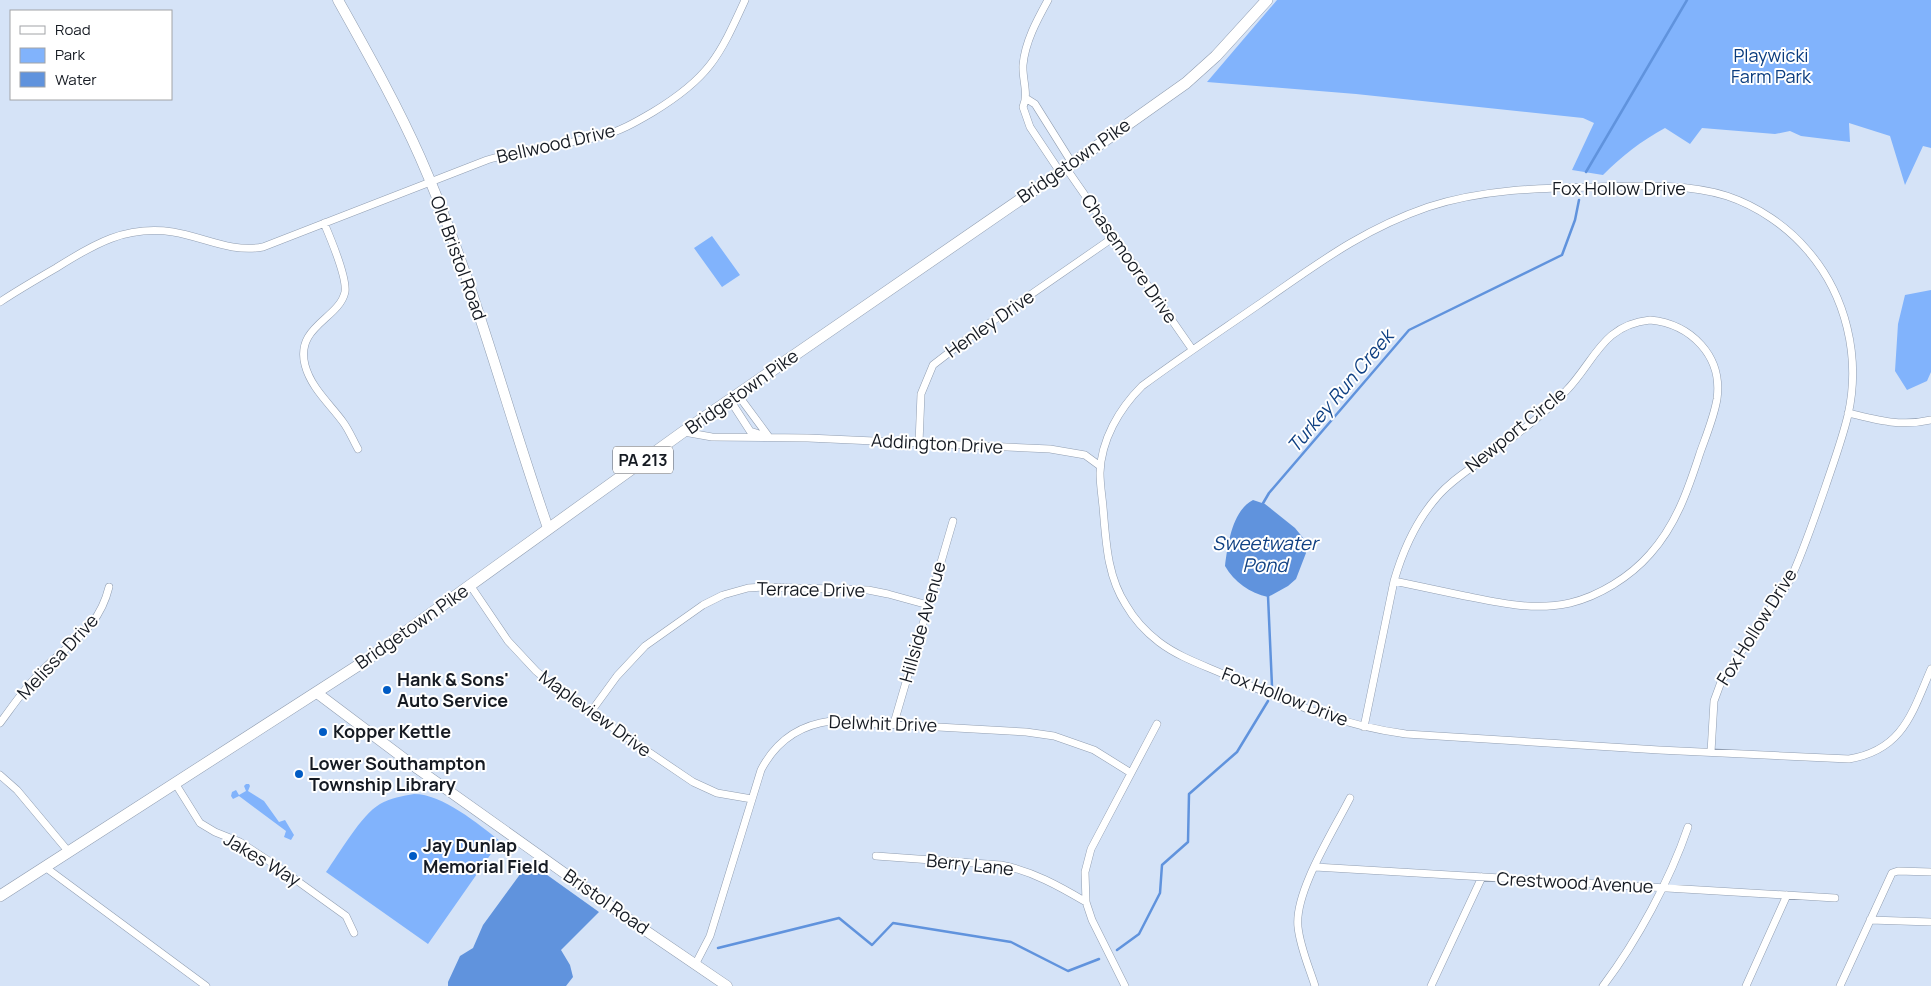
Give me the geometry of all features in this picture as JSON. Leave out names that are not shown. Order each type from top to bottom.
[{"type":"main road","name":"Old Bristol Road","points":[[338,0],[396,104],[430,182],[480,316],[531,480],[548,528]]},
{"type":"main road","name":"Bridgetown Pike","points":[[0,896],[365,661],[683,432],[1066,168],[1186,83],[1216,56],[1267,0]]},
{"type":"main road","name":"Bristol Road","points":[[316,693],[378,740],[727,986]]},
{"type":"street","name":"Bellwood Drive","points":[[0,302],[94,245],[119,235],[137,232],[172,232],[233,248],[263,247],[324,222],[501,156],[600,136],[632,125],[676,98],[704,74],[724,46],[745,0]]},
{"type":"street","points":[[1048,0],[1028,42],[1025,54],[1023,79],[1027,99],[1023,107],[1028,122],[1066,168]]},
{"type":"street","points":[[1027,99],[1035,104],[1066,168]]},
{"type":"street","name":"Chasemoore Drive","points":[[1066,168],[1192,350]]},
{"type":"street","name":"Fox Hollow Drive","points":[[1615,186],[1678,187],[1718,194],[1765,214],[1793,235],[1815,259],[1836,294],[1846,320],[1850,340],[1853,370],[1848,413],[1808,536],[1790,580],[1728,669],[1716,691],[1712,712],[1711,752],[1406,734],[1364,727],[1307,710],[1176,653],[1148,633],[1125,605],[1114,580],[1108,554],[1100,466],[1108,434],[1121,410],[1142,386],[1346,244],[1388,222],[1431,206],[1469,196],[1517,190],[1615,186]]},
{"type":"street","points":[[324,222],[344,278],[345,291],[340,302],[312,331],[305,344],[303,356],[309,376],[320,394],[343,422],[358,448]]},
{"type":"street","name":"Henley Drive","points":[[919,443],[921,394],[923,385],[934,365],[968,338],[1114,237]]},
{"type":"street","name":"Newport Circle","points":[[1364,727],[1394,581],[1408,541],[1438,496],[1456,478],[1551,406],[1570,387],[1592,355],[1612,334],[1626,326],[1641,321],[1661,321],[1682,328],[1699,341],[1706,350],[1715,369],[1718,386],[1717,398],[1687,492],[1679,510],[1660,542],[1648,556],[1621,579],[1586,598],[1540,607],[1509,605],[1394,581]]},
{"type":"street","points":[[734,398],[770,438]]},
{"type":"street","name":"Addington Drive","points":[[734,398],[750,431],[770,438]]},
{"type":"street","points":[[1848,413],[1892,423],[1931,420]]},
{"type":"street","name":"Addington Drive","points":[[683,432],[712,437],[1050,449],[1085,455],[1100,466]]},
{"type":"street","name":"Hillside Avenue","points":[[894,723],[953,521]]},
{"type":"street","name":"Mapleview Drive","points":[[470,585],[508,641],[536,671],[590,713],[701,786],[718,793],[752,799]]},
{"type":"street","name":"Terrace Drive","points":[[590,713],[635,655],[703,605],[724,595],[748,588],[764,587],[868,590],[928,605]]},
{"type":"street","name":"Melissa Drive","points":[[0,723],[37,675],[96,620],[106,602],[109,588]]},
{"type":"street","points":[[1711,752],[1835,759],[1849,759],[1870,754],[1901,732],[1918,700],[1931,669]]},
{"type":"street","name":"Delwhit Drive","points":[[696,965],[710,936],[752,799],[766,760],[780,742],[799,730],[820,722],[831,721],[894,723],[1026,732],[1054,736],[1094,750],[1131,772]]},
{"type":"street","points":[[1125,986],[1092,920],[1086,902],[1085,872],[1089,854],[1157,724]]},
{"type":"street","points":[[0,774],[18,790],[68,851]]},
{"type":"street","name":"Jakes Way","points":[[175,783],[200,823],[215,832],[240,842],[278,867],[346,916],[354,933]]},
{"type":"street","points":[[1316,986],[1299,936],[1297,926],[1299,904],[1315,867],[1350,798]]},
{"type":"street","points":[[1604,986],[1620,964],[1662,888],[1679,854],[1688,827]]},
{"type":"street","name":"Berry Lane","points":[[876,856],[1000,865],[1020,869],[1061,887],[1086,902]]},
{"type":"street","points":[[45,867],[206,986]]},
{"type":"street","name":"Crestwood Avenue","points":[[1315,867],[1835,898]]},
{"type":"street","points":[[1840,986],[1892,873],[1898,871],[1931,872]]},
{"type":"street","points":[[1431,986],[1482,877]]},
{"type":"street","points":[[1746,986],[1787,895]]},
{"type":"street","points":[[1870,920],[1931,922]]},
{"type":"green space","name":"Playwicki Farm Park","points":[[1277,0],[1931,0],[1931,148],[1923,146],[1905,185],[1890,136],[1849,123],[1850,142],[1801,136],[1790,131],[1775,134],[1702,128],[1690,144],[1665,128],[1632,149],[1603,175],[1572,170],[1594,123],[1583,118],[1356,94],[1207,82]]},
{"type":"green space","points":[[712,236],[740,275],[722,287],[694,248]]},
{"type":"green space","points":[[1931,290],[1931,372],[1927,381],[1907,390],[1895,371],[1898,324],[1905,295]]},
{"type":"green space","points":[[246,784],[250,786],[248,791],[264,801],[279,822],[285,820],[294,835],[291,840],[284,837],[286,831],[239,796],[233,799],[231,796],[232,792],[236,790],[239,795],[246,791],[244,786]]},
{"type":"green space","name":"Jay Dunlap Memorial Field","points":[[414,794],[425,795],[448,804],[500,841],[428,944],[326,872],[351,835],[373,809],[388,800]]},
{"type":"water","name":"Sweetwater Pond","points":[[1253,500],[1265,504],[1295,528],[1304,539],[1306,553],[1296,579],[1288,586],[1268,597],[1255,593],[1243,586],[1225,566],[1232,529],[1240,512]]},
{"type":"water","points":[[529,862],[599,912],[561,950],[570,965],[573,977],[566,986],[448,986],[460,956],[473,948],[483,925]]},
{"type":"waterway","name":"Turkey Run Creek","points":[[1586,172],[1687,0]]},
{"type":"waterway","name":"Turkey Run Creek","points":[[1262,505],[1269,493],[1409,330],[1562,255],[1575,220],[1579,200]]},
{"type":"waterway","name":"Turkey Run Creek","points":[[1268,596],[1272,686]]},
{"type":"waterway","name":"Turkey Run Creek","points":[[1117,950],[1139,934],[1160,893],[1162,865],[1188,842],[1189,794],[1237,752],[1268,701]]},
{"type":"waterway","name":"Turkey Run Creek","points":[[718,948],[839,918],[872,945],[893,923],[1011,942],[1068,971],[1099,959]]},
{"type":"place","name":"Hank & Sons' Auto Service","points":[[387,690]]},
{"type":"place","name":"Kopper Kettle","points":[[323,732]]},
{"type":"place","name":"Lower Southampton Township Library","points":[[299,774]]},
{"type":"place","name":"Jay Dunlap Memorial Field","points":[[413,856]]}]
